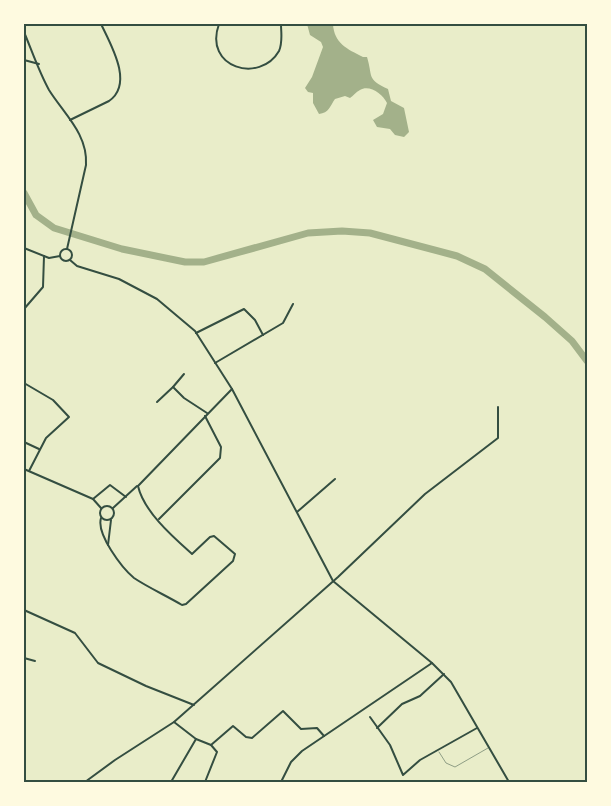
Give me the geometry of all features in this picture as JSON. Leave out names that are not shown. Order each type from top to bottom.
[{"type":"street","points":[[70,120],[114,97],[120,86],[116,59],[101,24]]},
{"type":"street","points":[[219,24],[215,36],[219,54],[230,65],[239,68],[254,68],[271,60],[279,50],[282,41],[281,24]]},
{"type":"street","points":[[586,24],[587,28]]},
{"type":"street","points":[[24,32],[48,88],[83,140],[87,152],[67,249]]},
{"type":"street","points":[[24,60],[38,64]]},
{"type":"street","points":[[24,248],[53,258],[60,256]]},
{"type":"street","points":[[60,256],[61,251],[67,249]]},
{"type":"street","points":[[67,249],[72,252],[70,260]]},
{"type":"street","points":[[24,309],[43,288],[44,256]]},
{"type":"street","points":[[60,256],[63,260],[70,260],[77,266],[119,279],[157,299],[196,333],[232,389],[333,581],[432,663],[452,682],[509,782]]},
{"type":"street","points":[[215,364],[283,323],[293,304]]},
{"type":"street","points":[[196,333],[244,308],[255,320],[263,335]]},
{"type":"street","points":[[157,402],[184,374]]},
{"type":"street","points":[[24,383],[53,400],[69,417],[46,438],[29,471]]},
{"type":"street","points":[[173,387],[184,398],[207,413]]},
{"type":"street","points":[[108,545],[113,508],[138,486],[140,481],[232,389]]},
{"type":"street","points":[[85,782],[174,722],[333,581],[425,494],[498,438],[498,407]]},
{"type":"street","points":[[158,519],[220,458],[221,447],[205,416]]},
{"type":"street","points":[[24,442],[39,449]]},
{"type":"street","points":[[24,469],[93,499],[102,508]]},
{"type":"street","points":[[297,512],[335,479]]},
{"type":"street","points":[[93,499],[110,485],[126,497]]},
{"type":"street","points":[[102,508],[102,531],[108,545],[135,578],[182,605],[186,604],[236,556],[214,536],[210,537],[192,554],[172,536],[158,519],[144,499],[138,486]]},
{"type":"street","points":[[102,508],[107,505],[113,508]]},
{"type":"street","points":[[101,518],[107,521],[111,518]]},
{"type":"street","points":[[24,610],[75,634],[98,663],[146,686],[194,705]]},
{"type":"street","points":[[24,658],[35,661]]},
{"type":"street","points":[[281,782],[291,762],[302,751],[432,663]]},
{"type":"street","points":[[377,728],[402,704],[420,696],[444,674]]},
{"type":"street","points":[[211,745],[233,726],[246,738],[252,738],[283,711],[302,729],[317,728],[324,736]]},
{"type":"street","points":[[370,717],[390,745],[403,774],[420,760],[477,728]]},
{"type":"street","points":[[174,722],[196,739],[211,745],[217,752],[205,782]]},
{"type":"street","points":[[171,782],[196,739]]},
{"type":"lane","points":[[438,750],[446,764],[455,767],[489,748]]},
{"type":"shaded area","points":[[307,24],[333,24],[336,36],[342,45],[363,57],[367,57],[373,79],[388,89],[391,101],[404,108],[409,132],[404,137],[395,135],[390,129],[377,127],[373,120],[383,114],[387,103],[379,93],[371,89],[364,88],[350,98],[345,96],[335,99],[327,111],[319,114],[313,103],[313,93],[308,92],[305,88],[312,77],[323,47],[321,42],[310,35]]},
{"type":"waterway","points":[[24,193],[36,215],[54,228],[122,249],[185,262],[204,262],[308,233],[342,231],[370,233],[457,256],[485,269],[545,317],[572,341],[587,361]]}]
